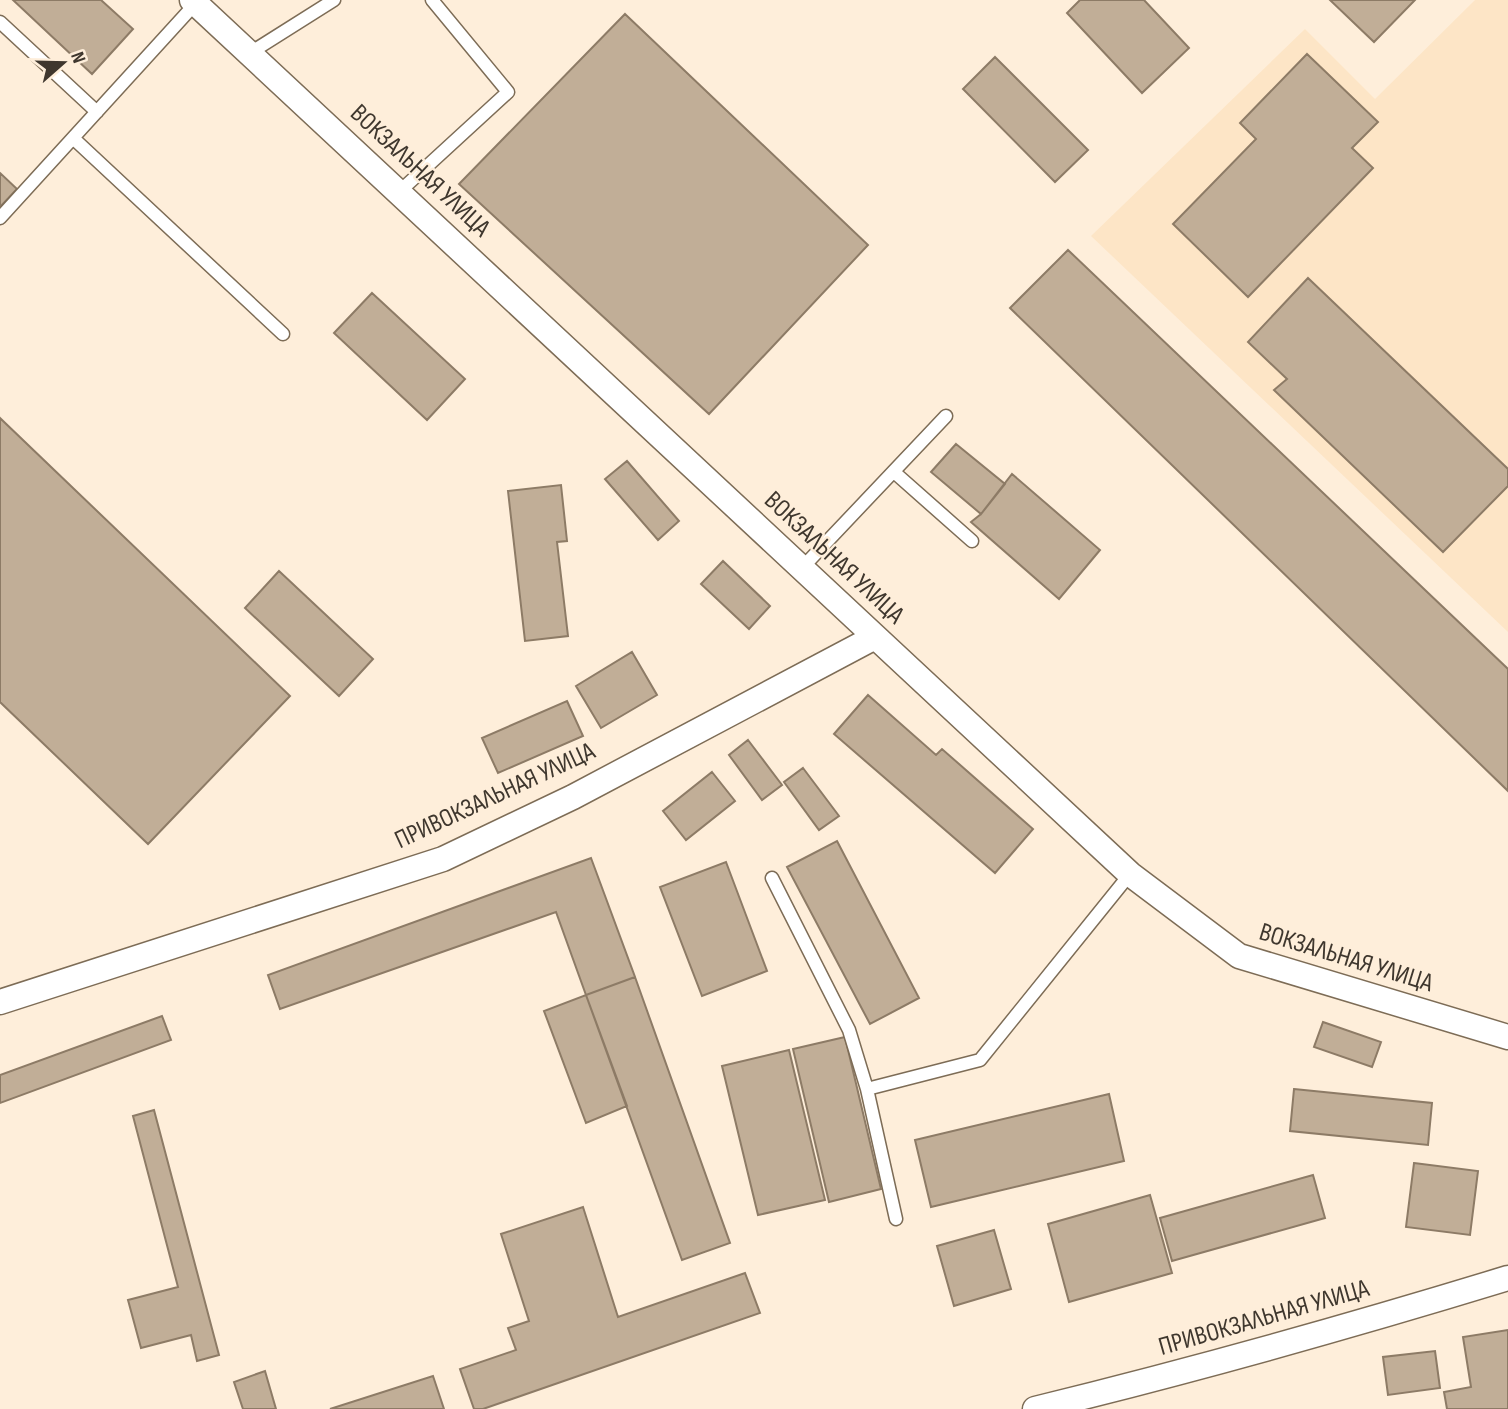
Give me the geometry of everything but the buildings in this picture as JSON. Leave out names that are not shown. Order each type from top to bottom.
[{"type":"street","name":"ВОКЗАЛЬНАЯ УЛИЦА","points":[[194,2],[1130,874],[1239,956],[1508,1037]]},
{"type":"street","name":"ПРИВОКЗАЛЬНАЯ УЛИЦА","points":[[0,1002],[443,859],[573,797],[875,637]]},
{"type":"street","name":"ПРИВОКЗАЛЬНАЯ УЛИЦА","points":[[1035,1409],[1179,1374],[1508,1278]]},
{"type":"lane","points":[[250,53],[334,0]]},
{"type":"lane","points":[[399,192],[508,92],[432,0]]},
{"type":"lane","points":[[0,218],[194,2]]},
{"type":"lane","points":[[0,22],[97,112]]},
{"type":"lane","points":[[73,138],[283,334]]},
{"type":"lane","points":[[802,568],[946,416]]},
{"type":"lane","points":[[894,472],[972,541]]},
{"type":"lane","points":[[867,1089],[980,1059],[1130,874]]},
{"type":"lane","points":[[772,878],[849,1030],[867,1089],[896,1219]]},
{"type":"shaded area","points":[[1475,0],[1508,0],[1508,632],[1091,236],[1305,29],[1375,99]]}]
